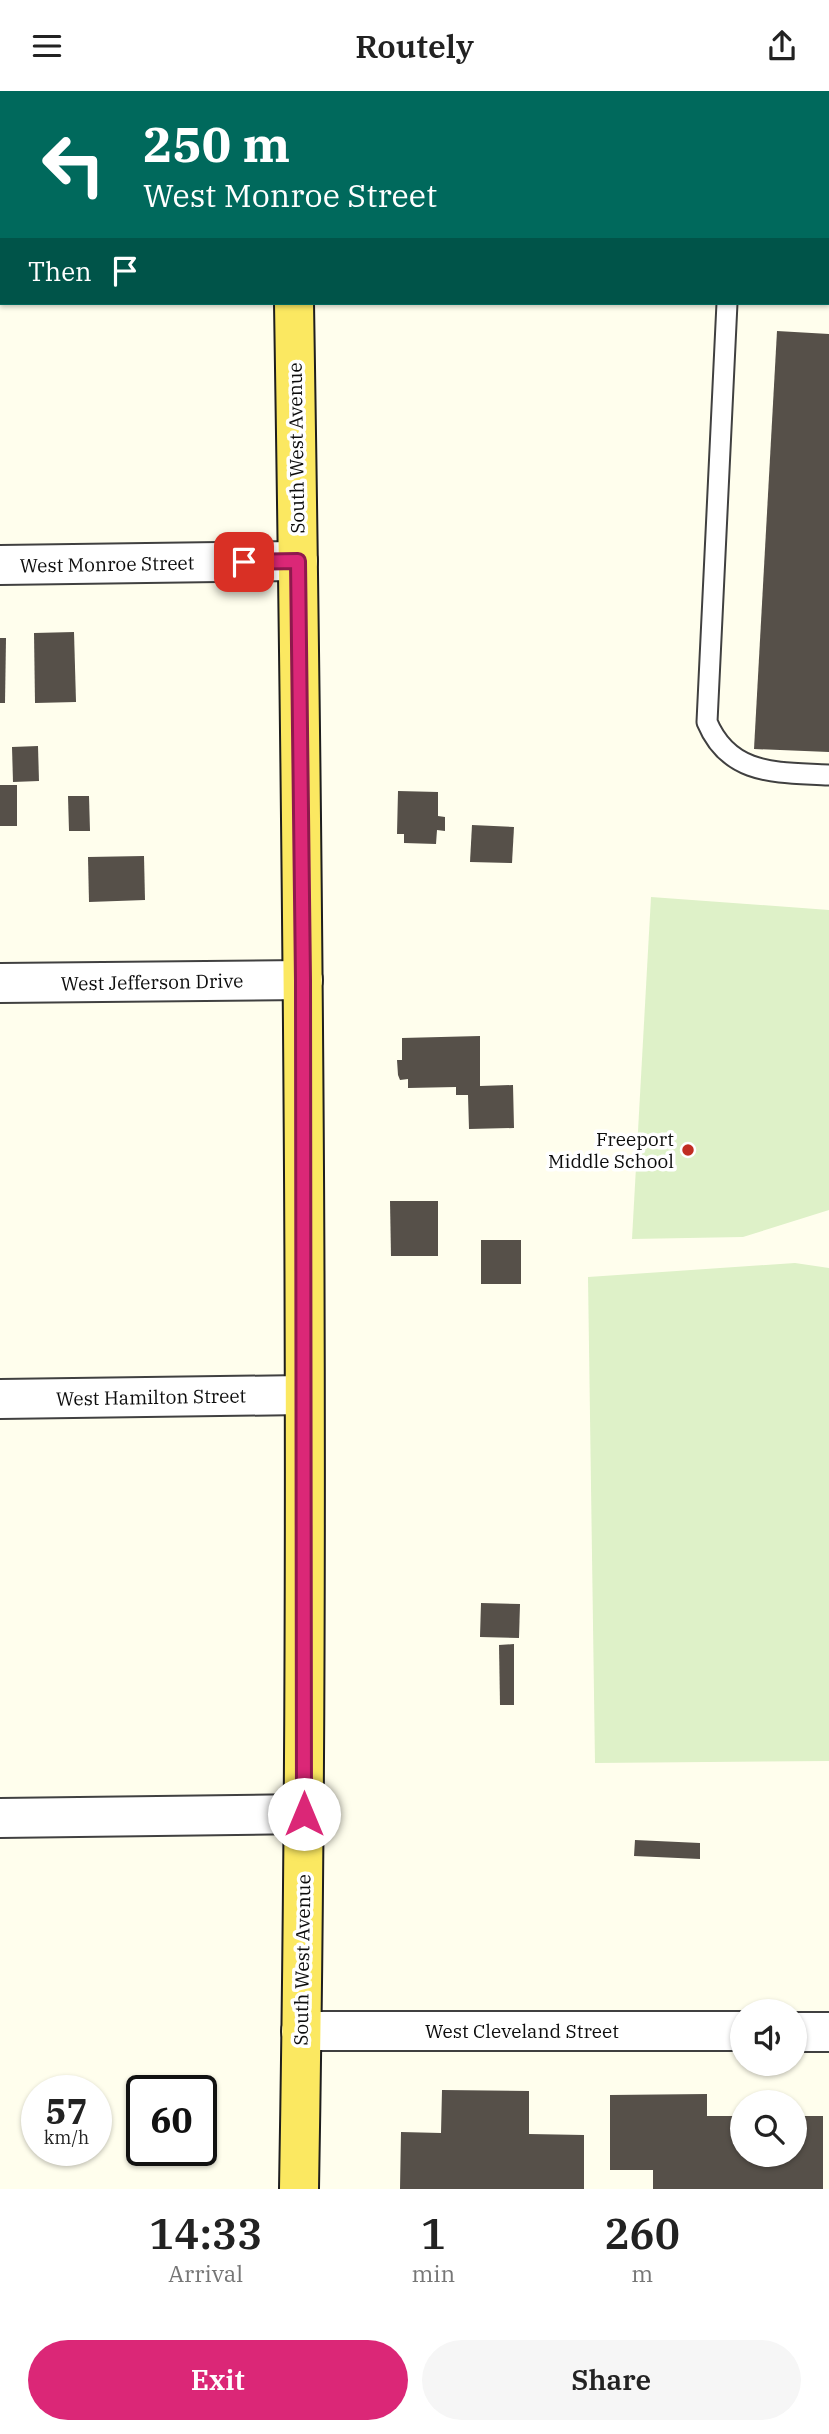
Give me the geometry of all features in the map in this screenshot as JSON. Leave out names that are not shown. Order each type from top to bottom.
[{"type":"main road","name":"South West Avenue","points":[[294,305],[303,980],[304,1814],[299,2189]]},
{"type":"street","name":"West Monroe Street","points":[[0,565],[298,561]]},
{"type":"street","name":"West Jefferson Drive","points":[[0,983],[303,980]]},
{"type":"street","name":"West Hamilton Street","points":[[0,1399],[303,1395]]},
{"type":"street","points":[[0,1818],[304,1814]]},
{"type":"street","name":"West Cleveland Street","points":[[301,2031],[730,2031]]},
{"type":"street","points":[[807,2032],[829,2032]]},
{"type":"lane","points":[[727,305],[708,722],[713,737],[736,760],[763,771],[829,775]]},
{"type":"green space","points":[[651,897],[829,910],[829,1210],[743,1237],[632,1239]]},
{"type":"green space","points":[[795,1263],[829,1268],[829,1761],[595,1763],[588,1277]]},
{"type":"building","points":[[777,331],[829,334],[829,752],[754,749]]},
{"type":"building","points":[[74,632],[76,702],[35,703],[34,633]]},
{"type":"building","points":[[0,638],[6,638],[5,703],[0,703]]},
{"type":"building","points":[[38,746],[39,781],[13,782],[12,747]]},
{"type":"building","points":[[0,785],[17,785],[17,826],[0,826]]},
{"type":"building","points":[[398,791],[438,792],[438,816],[445,817],[445,831],[437,830],[436,844],[404,843],[404,834],[397,834]]},
{"type":"building","points":[[68,796],[89,796],[90,831],[69,831]]},
{"type":"building","points":[[472,825],[514,827],[512,863],[470,862]]},
{"type":"building","points":[[144,856],[145,900],[89,902],[88,857]]},
{"type":"building","points":[[480,1036],[480,1086],[513,1085],[514,1128],[469,1129],[468,1095],[456,1095],[456,1087],[408,1088],[408,1079],[400,1080],[398,1075],[397,1060],[402,1060],[402,1038]]},
{"type":"building","points":[[390,1201],[438,1201],[438,1256],[391,1256]]},
{"type":"building","points":[[481,1240],[521,1240],[521,1284],[481,1284]]},
{"type":"building","points":[[481,1603],[520,1604],[519,1638],[480,1637]]},
{"type":"building","points":[[514,1644],[514,1705],[500,1705],[499,1645]]},
{"type":"building","points":[[635,1840],[700,1843],[700,1859],[634,1856]]},
{"type":"building","points":[[442,2090],[529,2091],[529,2134],[584,2135],[584,2189],[400,2189],[401,2132],[441,2133]]},
{"type":"building","points":[[707,2094],[707,2116],[730,2116],[730,2167],[807,2167],[807,2116],[823,2116],[823,2189],[653,2189],[653,2170],[610,2170],[610,2095]]},
{"type":"place","name":"Freeport Middle School","points":[[688,1150]]},
{"type":"route","points":[[244,562],[298,561],[303,980],[304,1814]]}]
